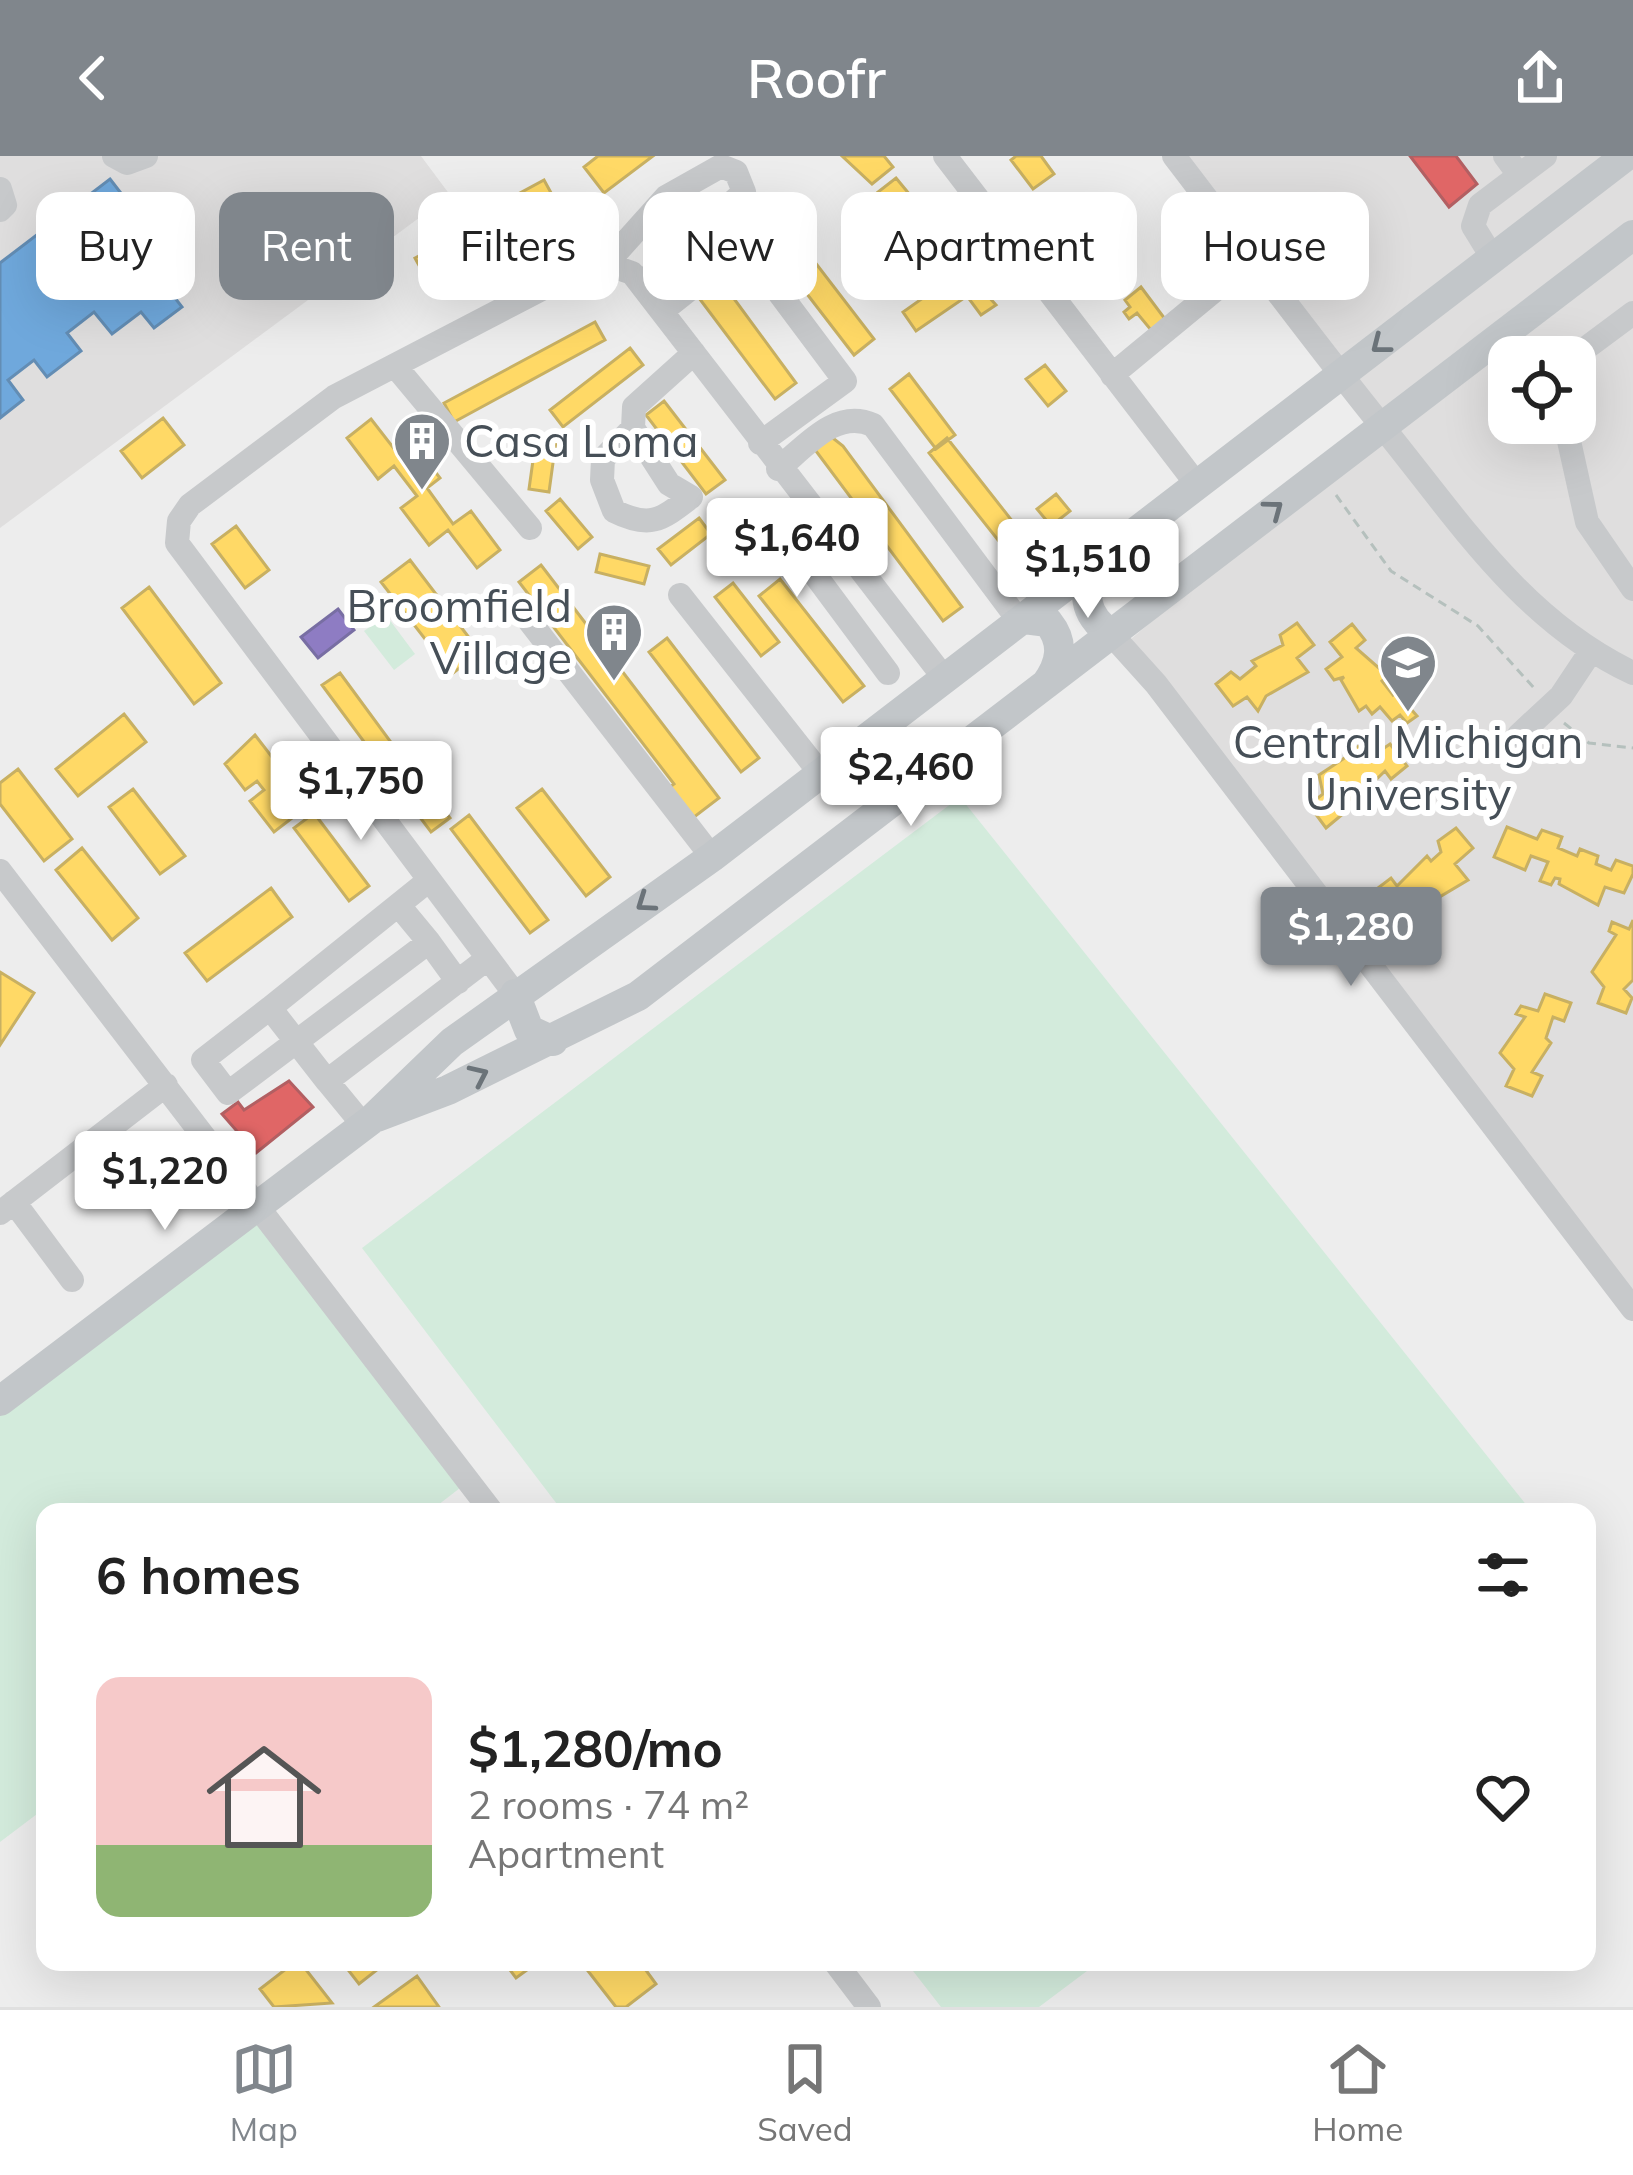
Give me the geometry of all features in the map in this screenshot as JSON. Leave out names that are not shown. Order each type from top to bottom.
[{"type":"main road","points":[[0,1401],[368,1123],[429,1059],[712,857],[1624,159]]},
{"type":"main road","points":[[368,1123],[554,1041],[638,996],[1633,235]]},
{"type":"main road","points":[[1097,563],[1086,598],[1093,618],[1111,634]]},
{"type":"main road","points":[[1022,620],[1041,619],[1057,632],[1059,657],[1046,684]]},
{"type":"main road","points":[[515,994],[529,1030],[554,1041]]},
{"type":"street","points":[[114,156],[127,163],[146,156]]},
{"type":"street","points":[[945,156],[1198,486]]},
{"type":"street","points":[[1174,156],[1492,565],[1546,618],[1591,651],[1633,673]]},
{"type":"street","points":[[1487,263],[1489,252],[1473,226],[1474,215],[1512,166],[1545,156]]},
{"type":"street","points":[[619,249],[666,196],[721,166],[736,172],[744,192],[641,284]]},
{"type":"street","points":[[0,189],[4,205],[0,210]]},
{"type":"street","points":[[662,310],[743,246],[845,381],[760,443]]},
{"type":"street","points":[[619,268],[632,273],[662,310],[778,469],[945,679]]},
{"type":"street","points":[[515,994],[177,543],[179,520],[190,505],[275,437],[334,397],[522,300]]},
{"type":"street","points":[[1112,375],[1203,300]]},
{"type":"street","points":[[1596,341],[1633,313]]},
{"type":"street","points":[[632,428],[634,407],[694,353]]},
{"type":"street","points":[[396,368],[530,528]]},
{"type":"street","points":[[778,469],[839,421],[856,418],[873,425],[1022,620]]},
{"type":"street","points":[[1570,444],[1587,522],[1633,589]]},
{"type":"street","points":[[820,522],[801,545],[804,560],[888,673]]},
{"type":"street","points":[[680,595],[821,774]]},
{"type":"street","points":[[520,609],[712,857]]},
{"type":"street","points":[[1111,634],[1163,679],[1633,1309]]},
{"type":"street","points":[[1519,736],[1551,707],[1591,651]]},
{"type":"street","points":[[0,871],[485,1503]]},
{"type":"street","points":[[428,881],[202,1060],[228,1093],[429,942]]},
{"type":"street","points":[[400,907],[458,982]]},
{"type":"street","points":[[327,1081],[487,959]]},
{"type":"street","points":[[270,1008],[327,1081],[368,1123]]},
{"type":"street","points":[[183,1106],[217,1080]]},
{"type":"street","points":[[72,1280],[7,1208],[166,1085]]},
{"type":"street","points":[[842,1971],[869,2007]]},
{"type":"path","points":[[1336,495],[1391,571],[1478,626],[1589,742],[1633,748]]},
{"type":"shaded area","points":[[0,156],[421,156],[448,192],[418,192],[418,219],[394,236],[394,192],[219,192],[219,300],[308,300],[0,528]]},
{"type":"shaded area","name":"Central Michigan University","points":[[1174,156],[1633,156],[1633,1309],[1236,790],[1131,639],[1382,426],[1285,300],[1369,300],[1369,192],[1202,192]]},
{"type":"green space","points":[[386,615],[415,654],[394,670],[364,631]]},
{"type":"green space","points":[[960,797],[1525,1503],[556,1503],[362,1248]]},
{"type":"green space","points":[[264,1207],[469,1481],[441,1503],[36,1503],[36,1815],[0,1842],[0,1406]]},
{"type":"green space","points":[[913,1971],[1087,1971],[1039,2007],[941,2007]]},
{"type":"building: Homes","points":[[598,156],[653,156],[605,192],[584,167]]},
{"type":"building: Homes","points":[[842,156],[884,156],[893,167],[872,184]]},
{"type":"building: Homes","points":[[1041,156],[1054,174],[1033,189],[1011,160]]},
{"type":"building: Homes","points":[[896,178],[908,192],[878,192]]},
{"type":"building: Homes","points":[[544,180],[551,192],[522,192]]},
{"type":"building: Homes","points":[[817,265],[874,339],[854,355],[812,300],[817,300]]},
{"type":"building: Homes","points":[[1141,287],[1165,319],[1151,330],[1137,313],[1129,319],[1124,312],[1130,307],[1125,300],[1137,300]]},
{"type":"building: Homes","points":[[701,300],[735,300],[796,383],[775,399]]},
{"type":"building: Homes","points":[[920,300],[961,300],[916,331],[903,312]]},
{"type":"building: Homes","points":[[970,300],[992,300],[996,305],[981,315]]},
{"type":"building: Homes","name":"Casa Loma","points":[[595,322],[605,340],[454,422],[444,403]]},
{"type":"building: Homes","name":"Casa Loma","points":[[630,348],[643,365],[563,427],[550,410]]},
{"type":"building: Homes","points":[[1045,365],[1066,391],[1048,406],[1026,379]]},
{"type":"building: Homes","points":[[909,374],[955,435],[936,449],[890,389]]},
{"type":"building: Homes","name":"Casa Loma","points":[[664,401],[725,480],[706,494],[646,415]]},
{"type":"building: Homes","points":[[163,418],[184,445],[142,478],[121,451]]},
{"type":"building: Homes","name":"Casa Loma","points":[[371,419],[402,459],[417,448],[440,478],[427,488],[453,524],[471,511],[500,550],[477,568],[448,530],[429,545],[401,508],[417,496],[394,466],[378,479],[347,438]]},
{"type":"building: Homes","name":"Casa Loma","points":[[829,435],[843,446],[962,607],[943,621],[813,447]]},
{"type":"building: Homes","points":[[947,438],[1035,550],[1017,564],[929,453]]},
{"type":"building: Homes","name":"Casa Loma","points":[[536,439],[556,441],[549,492],[529,489]]},
{"type":"building: Homes","points":[[1056,494],[1070,511],[1051,526],[1037,509]]},
{"type":"building: Homes","name":"Casa Loma","points":[[560,499],[592,537],[578,549],[546,511]]},
{"type":"building: Homes","name":"Casa Loma","points":[[699,518],[711,534],[671,565],[658,549]]},
{"type":"building: Homes","points":[[236,526],[269,570],[245,588],[212,544]]},
{"type":"building: Homes","name":"Casa Loma","points":[[600,554],[649,566],[644,584],[596,572]]},
{"type":"building: Homes","points":[[410,560],[480,652],[452,674],[381,582]]},
{"type":"building: Homes","name":"Broomfield Village","points":[[541,565],[719,798],[685,824],[662,793],[674,784],[519,582]]},
{"type":"building: Homes","points":[[780,579],[864,686],[843,702],[759,596]]},
{"type":"building: Homes","name":"Casa Loma","points":[[733,583],[779,642],[761,656],[715,597]]},
{"type":"building: Homes","points":[[149,587],[221,683],[194,704],[122,608]]},
{"type":"building: Homes","points":[[1297,623],[1314,645],[1297,658],[1308,672],[1266,696],[1258,711],[1247,697],[1233,706],[1216,684],[1231,672],[1240,679],[1256,666],[1252,661],[1283,645],[1280,635]]},
{"type":"building: Homes","points":[[1352,624],[1365,640],[1356,648],[1388,676],[1382,681],[1393,695],[1401,688],[1414,703],[1410,708],[1417,716],[1407,723],[1400,715],[1392,721],[1380,707],[1372,714],[1366,706],[1359,711],[1341,680],[1344,677],[1334,680],[1326,669],[1342,657],[1330,642]]},
{"type":"building: Homes","points":[[667,638],[759,758],[741,772],[649,652]]},
{"type":"building: Homes","points":[[340,673],[390,741],[373,754],[322,685]]},
{"type":"building: Homes","points":[[124,714],[146,742],[78,796],[56,769]]},
{"type":"building: Homes","points":[[255,735],[309,805],[274,832],[250,801],[264,790],[257,781],[245,790],[225,764]]},
{"type":"building: Homes","points":[[1390,744],[1407,766],[1391,779],[1385,771],[1353,802],[1349,796],[1339,807],[1344,813],[1326,828],[1309,805],[1323,794],[1319,775],[1349,755],[1353,760],[1358,756],[1353,749],[1361,745],[1371,757]]},
{"type":"building: Homes","points":[[397,749],[450,818],[431,832],[379,763]]},
{"type":"building: Homes","points":[[18,769],[72,839],[44,861],[0,804],[0,783]]},
{"type":"building: Homes","points":[[133,789],[185,856],[160,874],[109,807]]},
{"type":"building: Homes","points":[[542,789],[610,877],[586,896],[517,808]]},
{"type":"building: Homes","points":[[314,813],[369,886],[349,901],[294,828]]},
{"type":"building: Homes","points":[[469,815],[548,920],[530,933],[451,829]]},
{"type":"building: Homes","points":[[1507,827],[1537,839],[1542,830],[1562,837],[1558,848],[1577,856],[1580,849],[1598,856],[1596,864],[1611,870],[1616,860],[1633,866],[1633,874],[1624,893],[1605,887],[1598,905],[1559,884],[1560,879],[1555,878],[1551,885],[1540,881],[1548,862],[1531,856],[1525,870],[1494,857]]},
{"type":"building: Homes","points":[[1456,828],[1473,848],[1455,864],[1468,880],[1431,902],[1427,898],[1424,911],[1416,917],[1405,902],[1391,912],[1374,891],[1391,878],[1397,886],[1427,856],[1431,861],[1441,852],[1438,841]]},
{"type":"building: Homes","points":[[82,848],[138,918],[112,940],[56,870]]},
{"type":"building: Homes","points":[[271,888],[292,917],[207,981],[185,953]]},
{"type":"building: Homes","points":[[1633,920],[1633,980],[1624,989],[1632,998],[1626,1013],[1598,1003],[1604,987],[1592,972],[1616,935],[1609,931],[1612,922],[1629,929]]},
{"type":"building: Homes","points":[[0,972],[34,993],[0,1045]]},
{"type":"building: Homes","points":[[1545,994],[1571,1003],[1564,1021],[1553,1017],[1546,1038],[1551,1043],[1532,1072],[1542,1076],[1532,1096],[1506,1086],[1514,1069],[1500,1053],[1525,1017],[1516,1014],[1521,1006],[1538,1011]]},
{"type":"building: Homes","points":[[283,1971],[307,1971],[332,2003],[274,2007],[260,1989]]},
{"type":"building: Homes","points":[[349,1971],[376,1971],[359,1984]]},
{"type":"building: Homes","points":[[588,1971],[647,1971],[656,1984],[626,2007],[616,2007]]},
{"type":"building: Homes","points":[[417,1976],[439,2007],[374,2007]]},
{"type":"building: Shops","points":[[1410,156],[1456,156],[1477,184],[1449,207]]},
{"type":"building: Shops","points":[[289,1081],[313,1107],[256,1153],[222,1114],[238,1102],[244,1110]]},
{"type":"building: Offices","points":[[338,609],[354,630],[318,658],[301,637]]},
{"type":"building: Schools","points":[[110,179],[120,192],[93,192]]},
{"type":"building: Schools","points":[[36,236],[36,300],[177,300],[182,307],[154,328],[141,312],[112,334],[94,312],[67,333],[81,351],[47,377],[34,360],[8,380],[23,400],[0,418],[0,263]]},
{"type":"building: Industry","points":[[757,515],[772,534],[743,557],[728,538]]},
{"type":"place","name":"Casa Loma","points":[[422,492]]},
{"type":"place","name":"Broomfield Village","points":[[614,683]]},
{"type":"place","name":"Central Michigan University","points":[[1408,714]]}]
